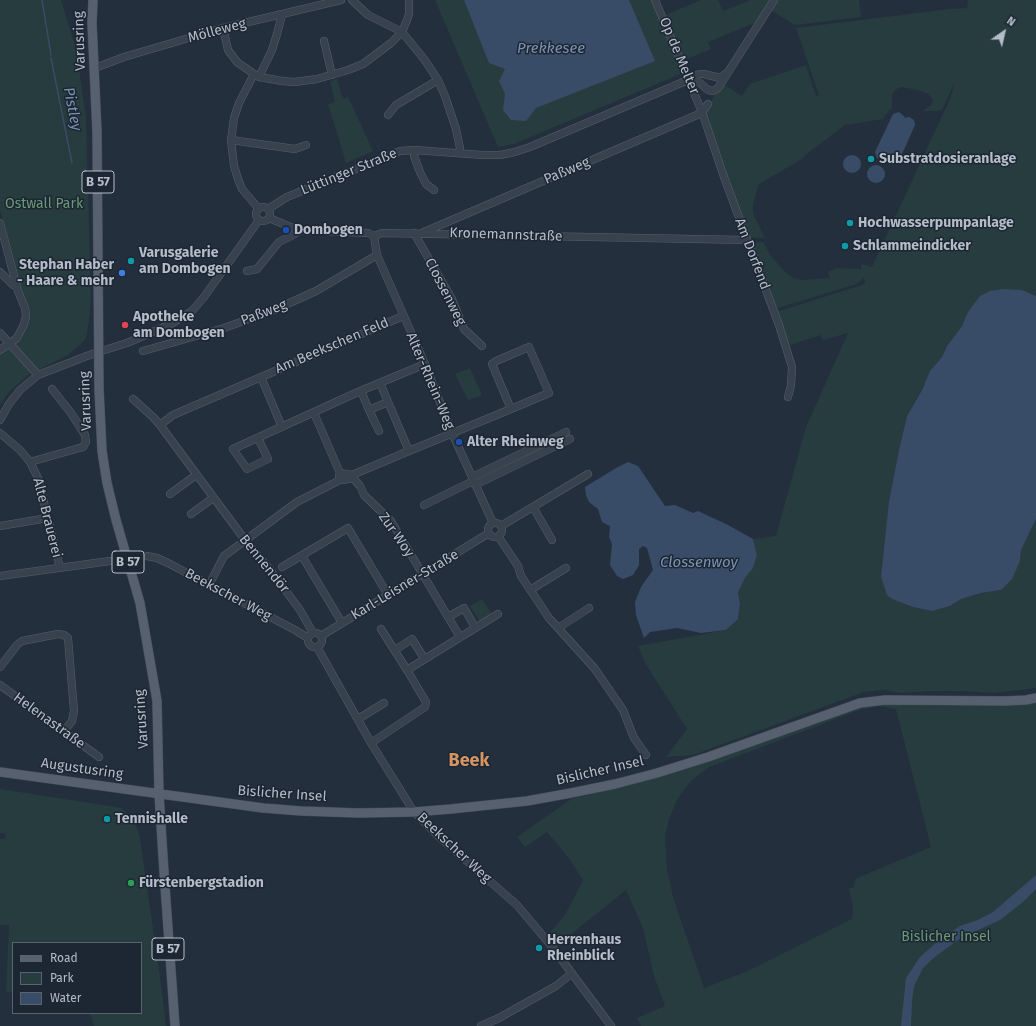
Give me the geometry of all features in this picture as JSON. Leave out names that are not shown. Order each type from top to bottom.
[{"type":"main road","name":"Varusring","points":[[93,0],[92,23],[97,132],[99,389],[102,450],[107,483],[116,520],[145,624],[157,701],[159,794]]},
{"type":"main road","name":"Bislicher Insel","points":[[159,794],[226,804],[301,811],[358,813],[414,812],[485,806],[527,801],[571,793],[658,773],[708,757],[842,708],[866,702],[885,700],[1004,701],[1036,698]]},
{"type":"main road","name":"Augustusring","points":[[0,772],[159,794]]},
{"type":"main road","name":"B 57","points":[[159,794],[174,1026]]},
{"type":"street","name":"Mölleweg","points":[[95,68],[124,57],[223,28],[340,0]]},
{"type":"street","points":[[352,0],[368,15],[402,32],[424,59],[438,80],[445,96],[456,128],[460,148],[459,153]]},
{"type":"street","points":[[223,28],[228,50],[237,62],[256,76],[272,80],[294,82],[332,76],[363,64],[386,47],[402,32],[409,14],[409,0]]},
{"type":"street","name":"Op de Melter","points":[[655,0],[702,112]]},
{"type":"street","points":[[688,80],[694,80],[708,90],[713,91],[718,88],[725,74],[774,0]]},
{"type":"street","points":[[259,209],[242,189],[234,166],[231,140],[234,118],[239,103],[272,50],[282,15]]},
{"type":"street","points":[[324,41],[332,76]]},
{"type":"street","name":"Lüttinger Straße","points":[[268,209],[287,197],[400,151],[415,150],[500,155],[530,147],[699,74],[720,78],[725,74]]},
{"type":"street","points":[[388,115],[396,105],[438,80]]},
{"type":"street","name":"Paßweg","points":[[422,233],[702,112],[708,104]]},
{"type":"street","name":"Am Dorfend","points":[[702,112],[779,325],[792,366],[791,386],[788,397]]},
{"type":"street","points":[[231,140],[296,149],[306,144]]},
{"type":"street","points":[[415,150],[414,156],[420,172],[426,184],[434,190]]},
{"type":"street","points":[[259,209],[256,212],[259,220]]},
{"type":"street","points":[[259,209],[268,209],[270,213],[269,218],[266,221],[259,220]]},
{"type":"street","name":"Kronemannstraße","points":[[269,218],[300,230],[368,233],[374,236],[382,233],[422,233],[747,240]]},
{"type":"street","points":[[0,420],[9,404],[20,390],[38,375],[99,351],[127,344],[160,330],[180,319],[192,310],[204,297],[259,220]]},
{"type":"street","points":[[0,223],[26,316],[17,338],[0,350]]},
{"type":"street","points":[[248,271],[257,269],[279,242],[300,230]]},
{"type":"street","name":"Clossenweg","points":[[414,233],[452,299],[464,329],[482,346]]},
{"type":"street","name":"Alter-Rhein-Weg","points":[[374,236],[377,255],[425,364],[452,433],[493,523]]},
{"type":"street","name":"Paßweg","points":[[143,351],[224,328],[302,299],[377,255]]},
{"type":"street","points":[[0,272],[13,285]]},
{"type":"street","name":"Am Beekschen Feld","points":[[160,425],[173,415],[403,316]]},
{"type":"street","points":[[0,333],[38,375]]},
{"type":"street","points":[[314,413],[343,480],[549,393],[529,347],[496,360],[492,364],[511,409]]},
{"type":"street","points":[[258,438],[268,459],[247,469],[233,449],[361,391],[425,364]]},
{"type":"street","name":"Am Beekschen Feld","points":[[261,377],[282,428]]},
{"type":"street","points":[[380,383],[410,451]]},
{"type":"street","points":[[30,462],[83,447],[86,442],[86,435],[52,389]]},
{"type":"street","points":[[361,391],[379,431]]},
{"type":"street","name":"Bennendör","points":[[133,399],[160,425],[213,498],[272,572],[300,610],[310,636]]},
{"type":"street","points":[[369,410],[388,402]]},
{"type":"street","points":[[424,505],[566,432]]},
{"type":"street","name":"Alte Brauerei","points":[[0,433],[12,442],[30,462],[38,478],[60,568]]},
{"type":"street","points":[[473,481],[570,439]]},
{"type":"street","points":[[501,526],[588,474]]},
{"type":"street","points":[[170,494],[196,475]]},
{"type":"street","points":[[209,585],[224,556],[297,502],[340,476]]},
{"type":"street","name":"Zur Woy","points":[[352,476],[360,486],[364,495],[390,522],[460,637]]},
{"type":"street","points":[[191,514],[213,498]]},
{"type":"street","points":[[533,507],[552,540]]},
{"type":"street","points":[[0,526],[48,518]]},
{"type":"street","points":[[498,536],[492,536],[489,533],[488,527],[493,523],[497,523],[501,526]]},
{"type":"street","points":[[498,536],[502,530],[501,526]]},
{"type":"street","points":[[282,567],[348,528],[388,595]]},
{"type":"street","name":"Karl-Leisner-Straße","points":[[321,636],[489,533]]},
{"type":"street","points":[[498,536],[518,566],[521,576],[549,618],[595,669],[623,710],[634,738],[646,755]]},
{"type":"street","name":"Beekscher Weg","points":[[147,556],[157,558],[168,563],[295,630],[310,636]]},
{"type":"street","points":[[302,556],[342,623]]},
{"type":"street","points":[[0,576],[110,561]]},
{"type":"street","points":[[530,590],[566,568]]},
{"type":"street","points":[[448,617],[464,608],[475,627]]},
{"type":"street","points":[[558,628],[589,608]]},
{"type":"street","points":[[407,670],[424,658],[498,614]]},
{"type":"street","points":[[371,743],[425,707],[426,702],[381,629]]},
{"type":"street","points":[[317,633],[321,636],[322,640],[317,647],[310,645],[310,636],[317,633]]},
{"type":"street","points":[[0,667],[17,645],[22,641],[58,634],[64,635],[68,638],[74,711],[72,721],[64,731]]},
{"type":"street","points":[[395,650],[412,639],[424,658]]},
{"type":"street","name":"Beekscher Weg","points":[[317,647],[371,743],[414,812],[437,835],[517,906],[553,948],[611,1026]]},
{"type":"street","name":"Helenastraße","points":[[0,685],[98,757]]},
{"type":"street","points":[[358,719],[384,703]]},
{"type":"street","points":[[481,1026],[499,1018],[556,986],[572,974]]},
{"type":"green space","name":"Ostwall Park","points":[[0,0],[61,0],[76,49],[86,117],[91,304],[87,335],[84,341],[68,355],[28,375],[9,392],[0,405],[0,350],[10,344],[26,315],[13,272],[7,234],[0,210]]},
{"type":"green space","name":"Prekkesee","points":[[435,0],[653,0],[683,73],[514,144],[498,147]]},
{"type":"green space","points":[[701,0],[718,0],[723,11],[751,0],[771,0],[757,22],[708,42],[711,49],[683,61],[663,16]]},
{"type":"green space","points":[[775,0],[859,0],[861,17],[795,25],[772,11],[771,7]]},
{"type":"green space","points":[[968,0],[1036,0],[1036,296],[1022,290],[968,312],[962,326],[947,346],[942,357],[930,371],[907,416],[889,501],[881,577],[892,599],[913,607],[932,611],[950,606],[961,599],[981,593],[1001,590],[1020,561],[1021,550],[1036,519],[1036,688],[994,693],[932,691],[901,693],[884,690],[864,692],[693,755],[666,757],[687,729],[645,663],[638,646],[726,630],[738,619],[740,604],[738,592],[745,578],[753,568],[757,555],[753,539],[776,536],[806,427],[848,333],[823,340],[821,335],[787,346],[776,312],[865,284],[864,277],[857,284],[778,308],[774,306],[751,246],[758,242],[763,242],[771,256],[785,272],[794,278],[802,280],[830,278],[828,272],[837,268],[861,269],[861,264],[872,267],[950,99],[955,82],[942,110],[936,111],[923,111],[932,104],[933,101],[928,94],[918,90],[901,87],[895,90],[892,95],[892,109],[889,110],[883,119],[845,125],[802,159],[759,184],[753,204],[753,211],[765,238],[747,237],[705,115],[706,110],[722,83],[742,96],[750,84],[806,65],[816,96],[819,95],[796,28],[967,8]]},
{"type":"green space","points":[[337,79],[343,99],[348,97],[373,151],[346,163],[328,104],[335,102],[330,81]]},
{"type":"green space","points":[[470,368],[482,395],[468,400],[455,374]]},
{"type":"green space","points":[[482,599],[493,616],[481,623],[470,606]]},
{"type":"green space","name":"Bislicher Insel","points":[[1036,702],[1036,1026],[641,1026],[637,1018],[665,1006],[654,976],[643,928],[626,890],[565,939],[560,935],[553,938],[549,936],[549,934],[565,915],[583,880],[570,860],[547,832],[525,847],[517,837],[571,799],[617,788],[817,724],[856,707],[896,703],[897,705],[1011,706]],"holes":[[[880,706],[896,709],[931,847],[855,879],[854,887],[849,889],[853,905],[852,919],[748,971],[704,988],[673,897],[667,870],[665,836],[669,819],[678,798],[691,781],[709,767],[862,709]]]},
{"type":"green space","points":[[0,789],[122,808],[131,818],[137,827],[140,839],[166,1026],[94,1026],[90,1014],[142,1014],[142,942],[12,942],[12,992],[6,992],[9,925],[0,925],[0,839],[6,838],[5,833],[0,833]]},
{"type":"water","name":"Prekkesee","points":[[464,0],[629,0],[655,61],[536,108],[526,121],[511,120],[503,110],[505,94],[499,81],[505,69],[489,63]]},
{"type":"water","points":[[899,112],[905,118],[909,117],[914,120],[915,125],[898,163],[893,165],[887,163],[886,158],[877,158],[875,152],[893,114]]},
{"type":"water","points":[[848,155],[856,155],[861,160],[859,171],[856,173],[848,173],[843,168],[843,160]]},
{"type":"water","points":[[872,165],[880,165],[885,170],[883,181],[880,183],[872,183],[867,178],[867,170]]},
{"type":"water","points":[[1003,289],[1022,290],[1036,296],[1036,519],[1021,550],[1020,561],[1012,579],[1001,590],[981,593],[961,599],[950,606],[932,611],[913,607],[892,599],[887,595],[881,577],[889,501],[907,416],[922,390],[930,371],[942,357],[947,346],[962,326],[968,312],[980,296],[990,291]]},
{"type":"water","name":"Clossenwoy","points":[[628,462],[638,466],[665,506],[675,505],[693,513],[698,511],[753,539],[757,555],[753,568],[745,578],[738,592],[740,604],[738,619],[726,630],[701,633],[677,628],[650,632],[644,638],[636,615],[635,602],[641,587],[653,570],[647,548],[643,546],[639,549],[639,565],[633,575],[623,579],[617,576],[610,565],[612,544],[609,537],[610,526],[602,522],[598,509],[589,502],[585,487]]},
{"type":"water","points":[[1036,875],[1036,889],[1023,902],[1000,920],[961,938],[936,956],[923,968],[914,986],[911,1026],[901,1026],[906,978],[920,957],[938,941],[960,926],[978,920],[993,912]]},
{"type":"waterway","name":"Pistley","points":[[42,0],[51,55]]},
{"type":"waterway","name":"Pistley","points":[[51,58],[72,163]]},
{"type":"place","name":"Substratdosieranlage","points":[[871,159]]},
{"type":"place","name":"Hochwasserpumpanlage","points":[[850,223]]},
{"type":"place","name":"Dombogen","points":[[286,230]]},
{"type":"place","name":"Schlammeindicker","points":[[845,246]]},
{"type":"place","name":"Varusgalerie am Dombogen","points":[[131,261]]},
{"type":"place","name":"Stephan Haber - Haare & mehr","points":[[122,273]]},
{"type":"place","name":"Apotheke am Dombogen","points":[[125,325]]},
{"type":"place","name":"Alter Rheinweg","points":[[459,442]]},
{"type":"place","name":"Tennishalle","points":[[107,819]]},
{"type":"place","name":"Fürstenbergstadion","points":[[131,883]]},
{"type":"place","name":"Herrenhaus Rheinblick","points":[[539,948]]},
{"type":"district","name":"Beek","points":[[469,761]]}]
